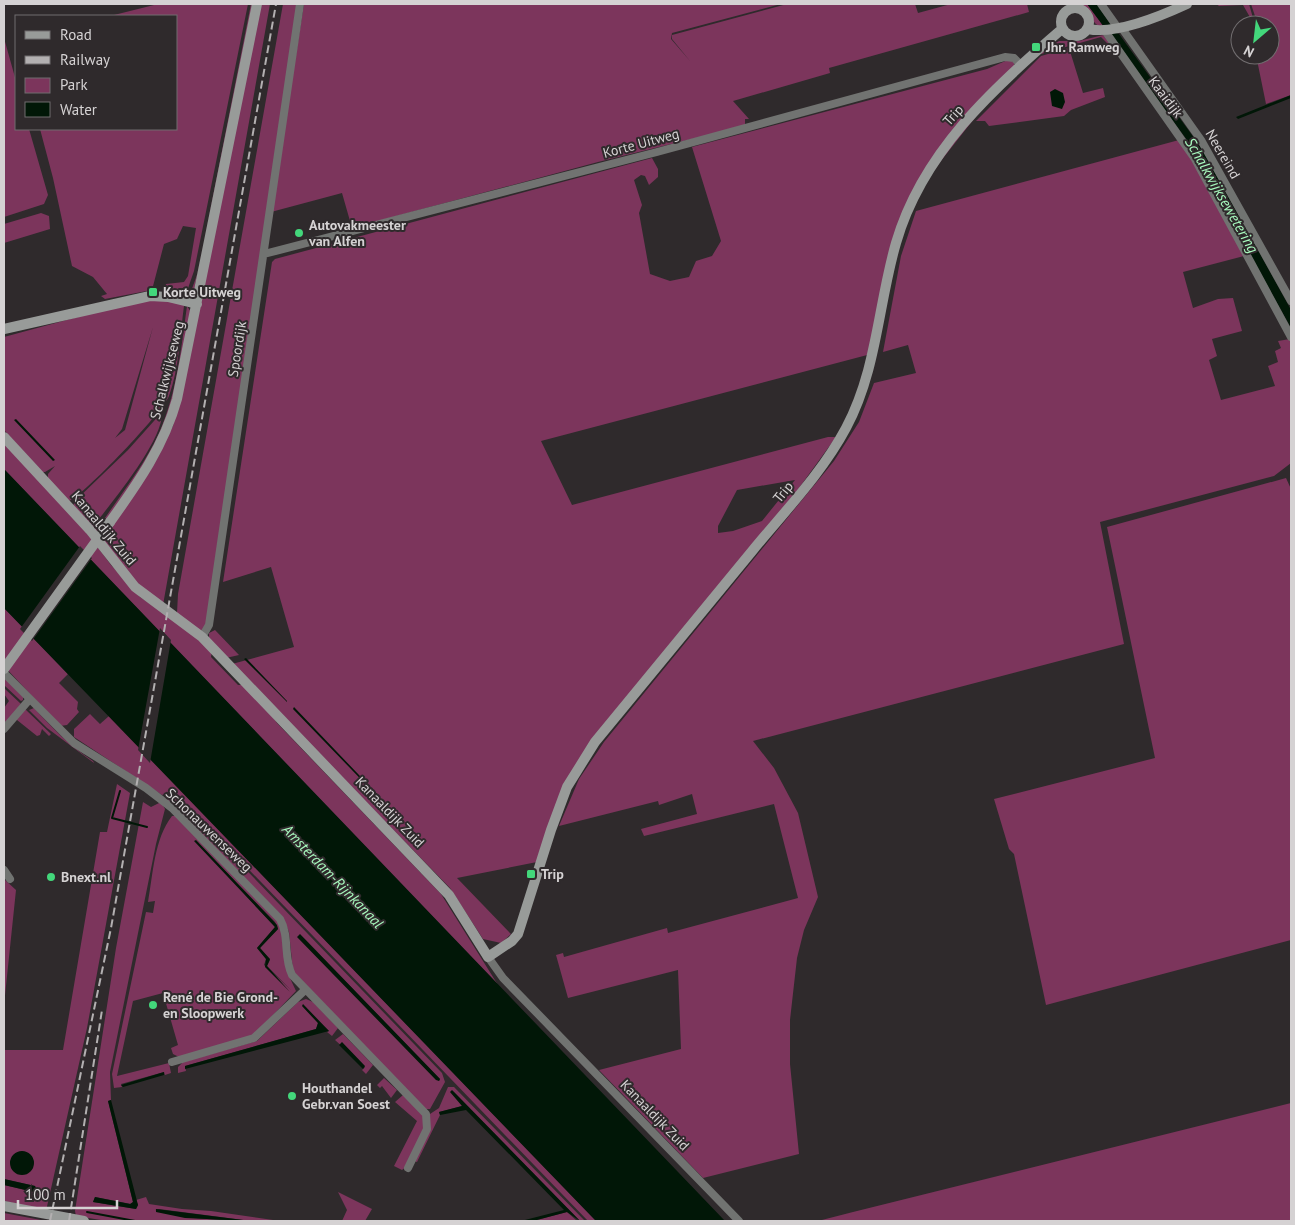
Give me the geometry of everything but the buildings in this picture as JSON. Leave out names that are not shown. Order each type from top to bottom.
[{"type":"street","name":"Schalkwijkseweg","points":[[4,669],[150,464],[169,425],[177,399],[197,304],[257,4]]},
{"type":"street","name":"Spoordijk","points":[[202,637],[208,625],[300,4]]},
{"type":"street","points":[[1101,4],[1113,29]]},
{"type":"street","points":[[1088,29],[1113,29],[1153,18],[1187,4]]},
{"type":"street","points":[[1071,6],[1079,8],[1087,14],[1090,23],[1088,29],[1083,34],[1074,37],[1062,29],[1061,21],[1062,15],[1071,6]]},
{"type":"street","name":"Trip","points":[[488,957],[512,941],[518,934],[551,830],[567,787],[595,742],[806,485],[845,430],[864,390],[872,362],[896,242],[914,196],[926,173],[950,139],[1021,65],[1062,29]]},
{"type":"street","name":"Neereind","points":[[1113,29],[1201,140],[1291,301]]},
{"type":"street","name":"Kaaidijk","points":[[1113,29],[1195,159],[1291,337]]},
{"type":"street","name":"Korte Uitweg","points":[[264,254],[648,154],[1005,58],[1014,58],[1021,65]]},
{"type":"street","points":[[4,329],[150,296],[168,297],[197,304]]},
{"type":"street","name":"Kanaaldijk Zuid","points":[[4,437],[90,530],[135,587],[202,637],[449,895],[503,978],[739,1221]]},
{"type":"street","name":"Schonauwenseweg","points":[[4,673],[64,735],[86,752],[130,777],[172,808],[280,919],[285,932],[289,969],[305,990],[426,1114],[427,1129],[408,1168]]},
{"type":"street","points":[[4,729],[29,700]]},
{"type":"street","points":[[4,870],[10,879]]},
{"type":"street","points":[[172,1062],[254,1038],[305,990]]},
{"type":"street","points":[[4,1206],[84,1221]]},
{"type":"green space","points":[[158,4],[248,4],[194,271],[185,297],[164,292],[166,284],[184,282],[188,276],[196,228],[183,226],[177,239],[164,244],[152,290],[105,299],[101,296],[107,294],[93,277],[72,266],[40,130],[178,130],[178,15],[114,15]]},
{"type":"green space","points":[[251,4],[253,4],[204,241]]},
{"type":"green space","points":[[260,4],[270,4],[163,605],[136,582],[73,506],[75,501],[128,450],[162,412],[161,423],[155,437],[138,467],[99,519],[107,531],[150,471],[173,426]]},
{"type":"green space","points":[[283,4],[298,4],[208,621],[204,630],[200,631],[177,613],[178,594]]},
{"type":"green space","points":[[304,4],[781,4],[672,33],[671,39],[690,61],[672,39],[672,35],[787,4],[915,4],[918,13],[951,4],[1027,4],[1029,12],[829,68],[830,73],[733,101],[749,119],[745,119],[745,126],[598,162],[352,228],[342,193],[271,212]]},
{"type":"green space","points":[[1078,4],[1087,4],[1103,25],[1100,27],[1097,25]]},
{"type":"green space","points":[[1216,4],[1249,4],[1252,15],[1249,15],[1243,5],[1219,6]]},
{"type":"green space","points":[[1251,4],[1291,4],[1291,95],[1266,104],[1258,65],[1280,65],[1280,15],[1255,15]]},
{"type":"green space","points":[[1103,35],[1112,47],[1112,50],[1107,53],[1111,47],[1101,37],[1041,54],[1059,41],[1079,41]]},
{"type":"green space","points":[[4,38],[15,77],[15,130],[29,130],[48,195],[44,204],[4,217]]},
{"type":"green space","points":[[1069,48],[1083,93],[1103,88],[1105,97],[1071,110],[1064,116],[989,126],[985,121],[976,121],[1041,56]]},
{"type":"green space","points":[[1010,59],[1014,63],[1014,68],[907,204],[871,354],[541,441],[572,505],[828,437],[836,437],[796,492],[588,747],[537,862],[457,878],[511,934],[501,943],[483,939],[450,888],[232,664],[294,647],[271,567],[223,582],[272,262],[275,259],[652,158],[658,169],[658,177],[649,185],[645,176],[641,175],[634,180],[642,205],[639,213],[650,274],[670,281],[689,277],[696,261],[712,256],[721,241],[692,147],[987,69]],"holes":[[[795,480],[762,521],[733,531],[718,533],[718,526],[737,490]]]},
{"type":"green space","points":[[1179,140],[1195,165],[1244,256],[1183,272],[1193,308],[1218,299],[1233,298],[1242,331],[1212,339],[1217,356],[1209,360],[1221,400],[1275,386],[1268,366],[1278,362],[1275,351],[1281,348],[1278,341],[1290,339],[1291,463],[1274,476],[1100,522],[1124,644],[753,741],[774,768],[798,813],[818,897],[804,930],[797,958],[790,1020],[790,1064],[799,1154],[703,1178],[599,1070],[681,1049],[678,970],[568,998],[556,955],[563,953],[564,957],[667,928],[668,933],[798,898],[774,804],[644,836],[641,829],[697,814],[692,794],[659,805],[658,801],[559,826],[579,779],[604,742],[834,461],[859,422],[874,383],[916,373],[908,345],[883,352],[901,256],[916,211]]},
{"type":"green space","points":[[41,213],[49,216],[50,229],[4,243],[4,224]]},
{"type":"green space","points":[[197,274],[193,295],[189,297]]},
{"type":"green space","points":[[153,299],[183,303],[175,375],[169,396],[153,419],[106,469],[69,501],[48,479],[48,474],[55,466],[42,472],[4,430],[4,337],[111,308]],"holes":[[[153,327],[125,430],[115,438],[122,429]]]},
{"type":"green space","points":[[187,306],[191,312],[174,398],[150,457],[107,519],[105,518],[147,455],[165,418],[178,371]]},
{"type":"green space","points":[[4,442],[84,529],[111,565],[140,597],[177,622],[212,651],[211,657],[238,685],[244,685],[266,708],[277,723],[441,894],[498,985],[4,469]]},
{"type":"green space","points":[[1286,478],[1291,489],[1291,940],[1046,1005],[1014,854],[1009,849],[994,799],[1155,758],[1107,527]]},
{"type":"green space","points":[[4,608],[68,674],[59,683],[78,702],[77,709],[79,712],[67,725],[60,726],[4,666]]},
{"type":"green space","points":[[215,630],[239,655],[226,658],[209,642],[209,633]]},
{"type":"green space","points":[[4,677],[23,697],[23,700],[21,701],[5,686]]},
{"type":"green space","points":[[4,688],[21,704],[4,726],[4,708],[9,701],[4,694]]},
{"type":"green space","points":[[34,708],[62,736],[94,763],[47,728],[29,710]]},
{"type":"green space","points":[[25,709],[51,734],[49,736],[42,729],[40,735],[37,736],[17,720],[16,717]]},
{"type":"green space","points":[[90,714],[100,724],[109,716],[596,1221],[588,1221],[176,794],[169,792],[162,795],[74,737],[74,729]]},
{"type":"green space","points":[[117,784],[130,793],[87,1028],[46,1211],[4,1201],[4,1185],[34,1192],[35,1186],[4,1179],[4,1050],[63,1050],[100,832],[107,832]]},
{"type":"green space","points":[[170,794],[175,796],[442,1073],[445,1082],[430,1109],[425,1109],[293,971],[289,932],[282,916],[165,797]],"holes":[[[300,934],[440,1079],[439,1081]]]},
{"type":"green space","points":[[143,802],[151,807],[161,802],[165,809],[156,844],[110,1072],[111,1100],[108,1101],[133,1202],[131,1204],[95,1197],[93,1202],[136,1209],[138,1205],[136,1200],[146,1197],[149,1204],[280,1221],[251,1221],[159,1209],[155,1210],[194,1218],[233,1221],[107,1221],[76,1216],[75,1211],[116,948]]},
{"type":"green space","points":[[172,816],[175,816],[276,918],[282,928],[289,976],[296,991],[254,1035],[179,1057],[173,1054],[171,1048],[178,1045],[163,993],[133,1001],[117,1076],[169,1063],[171,1073],[165,1075],[164,1072],[121,1084],[122,1087],[114,1088],[112,1074],[146,912],[153,913],[155,901],[148,902],[155,858],[161,835]],"holes":[[[196,841],[275,922],[278,929],[260,948],[270,960],[267,966],[291,990],[264,965],[266,959],[257,948],[275,927]]]},
{"type":"green space","points":[[4,879],[16,890],[4,1005]]},
{"type":"green space","points":[[306,999],[313,1002],[338,1028],[332,1036],[302,1006],[318,1023],[316,1029],[185,1066],[186,1071],[178,1073],[178,1067],[183,1062],[257,1041],[298,1002]]},
{"type":"green space","points":[[343,1034],[373,1065],[366,1074],[362,1070],[365,1067],[335,1040]]},
{"type":"green space","points":[[384,1078],[397,1090],[391,1098],[382,1086],[380,1088],[377,1085]]},
{"type":"green space","points":[[448,1087],[454,1087],[585,1221],[580,1221],[453,1091],[462,1106],[439,1112],[440,1115],[417,1162],[414,1161],[430,1128],[430,1114],[439,1108]]},
{"type":"green space","points":[[403,1095],[423,1115],[425,1127],[407,1166],[402,1170],[394,1166],[417,1121],[395,1102]]},
{"type":"green space","points":[[1291,1103],[1291,1221],[818,1221],[853,1212]]},
{"type":"green space","points":[[338,1192],[372,1209],[365,1221],[342,1221],[347,1210]]},
{"type":"green space","points":[[567,1212],[577,1221],[533,1221]]},
{"type":"green space","points":[[4,1213],[41,1220],[41,1221],[4,1221]]},
{"type":"water","name":"Schalkwijksewetering","points":[[1087,4],[1097,4],[1116,33],[1119,34],[1202,149],[1291,310],[1291,328],[1244,243],[1201,159]]},
{"type":"water","points":[[1055,89],[1063,93],[1065,102],[1062,109],[1052,106],[1050,92]]},
{"type":"water","points":[[1291,95],[1291,98],[1238,119],[1236,117]]},
{"type":"water","points":[[16,419],[55,460],[53,461],[14,420]]},
{"type":"water","name":"Amsterdam-Rijnkanaal","points":[[4,469],[725,1221],[596,1221],[4,608]]},
{"type":"water","points":[[246,658],[287,701],[287,702],[244,659]]},
{"type":"water","points":[[294,707],[380,797],[379,798],[293,709]]},
{"type":"water","points":[[196,840],[277,925],[278,929],[260,948],[270,959],[267,966],[290,992],[265,967],[266,959],[257,948],[275,927],[194,841]]},
{"type":"water","points":[[300,934],[440,1079],[439,1081],[297,937]]},
{"type":"water","points":[[303,1004],[329,1031],[185,1069],[185,1066],[316,1029],[318,1023],[302,1006]]},
{"type":"water","points":[[342,1042],[365,1066],[363,1069],[339,1045]]},
{"type":"water","points":[[164,1072],[164,1075],[123,1087],[121,1085]]},
{"type":"water","points":[[452,1090],[580,1221],[567,1212],[533,1221],[521,1221],[564,1210],[466,1110],[440,1115],[439,1112],[462,1106],[450,1092]]},
{"type":"water","points":[[111,1100],[138,1205],[136,1209],[93,1202],[95,1197],[130,1204],[133,1202],[108,1101]]},
{"type":"water","points":[[22,1151],[31,1154],[34,1163],[31,1172],[22,1175],[13,1172],[10,1163],[13,1154]]},
{"type":"water","points":[[4,1179],[35,1186],[37,1189],[34,1192],[4,1185]]},
{"type":"water","points":[[156,1209],[251,1221],[185,1218],[156,1212]]},
{"type":"pier","points":[[80,546],[92,558],[32,641],[20,629]]},
{"type":"pier","points":[[160,628],[171,640],[150,763],[138,750]]},
{"type":"pier","points":[[132,783],[144,791],[143,799],[131,792]]},
{"type":"waterway","points":[[120,791],[112,818],[147,827]]},
{"type":"waterway","points":[[87,1212],[135,1221]]},
{"type":"railway","points":[[50,1221],[111,928],[276,4]]},
{"type":"railway","points":[[69,1221],[102,1010]]},
{"type":"place","name":"Jhr. Ramweg","points":[[1036,47]]},
{"type":"place","name":"Autovakmeester van Alfen","points":[[299,233]]},
{"type":"place","name":"Korte Uitweg","points":[[153,292]]},
{"type":"place","name":"Trip","points":[[531,874]]},
{"type":"place","name":"Bnext.nl","points":[[51,877]]},
{"type":"place","name":"René de Bie Grond- en Sloopwerk","points":[[153,1005]]},
{"type":"place","name":"Houthandel Gebr.van Soest","points":[[292,1096]]}]
